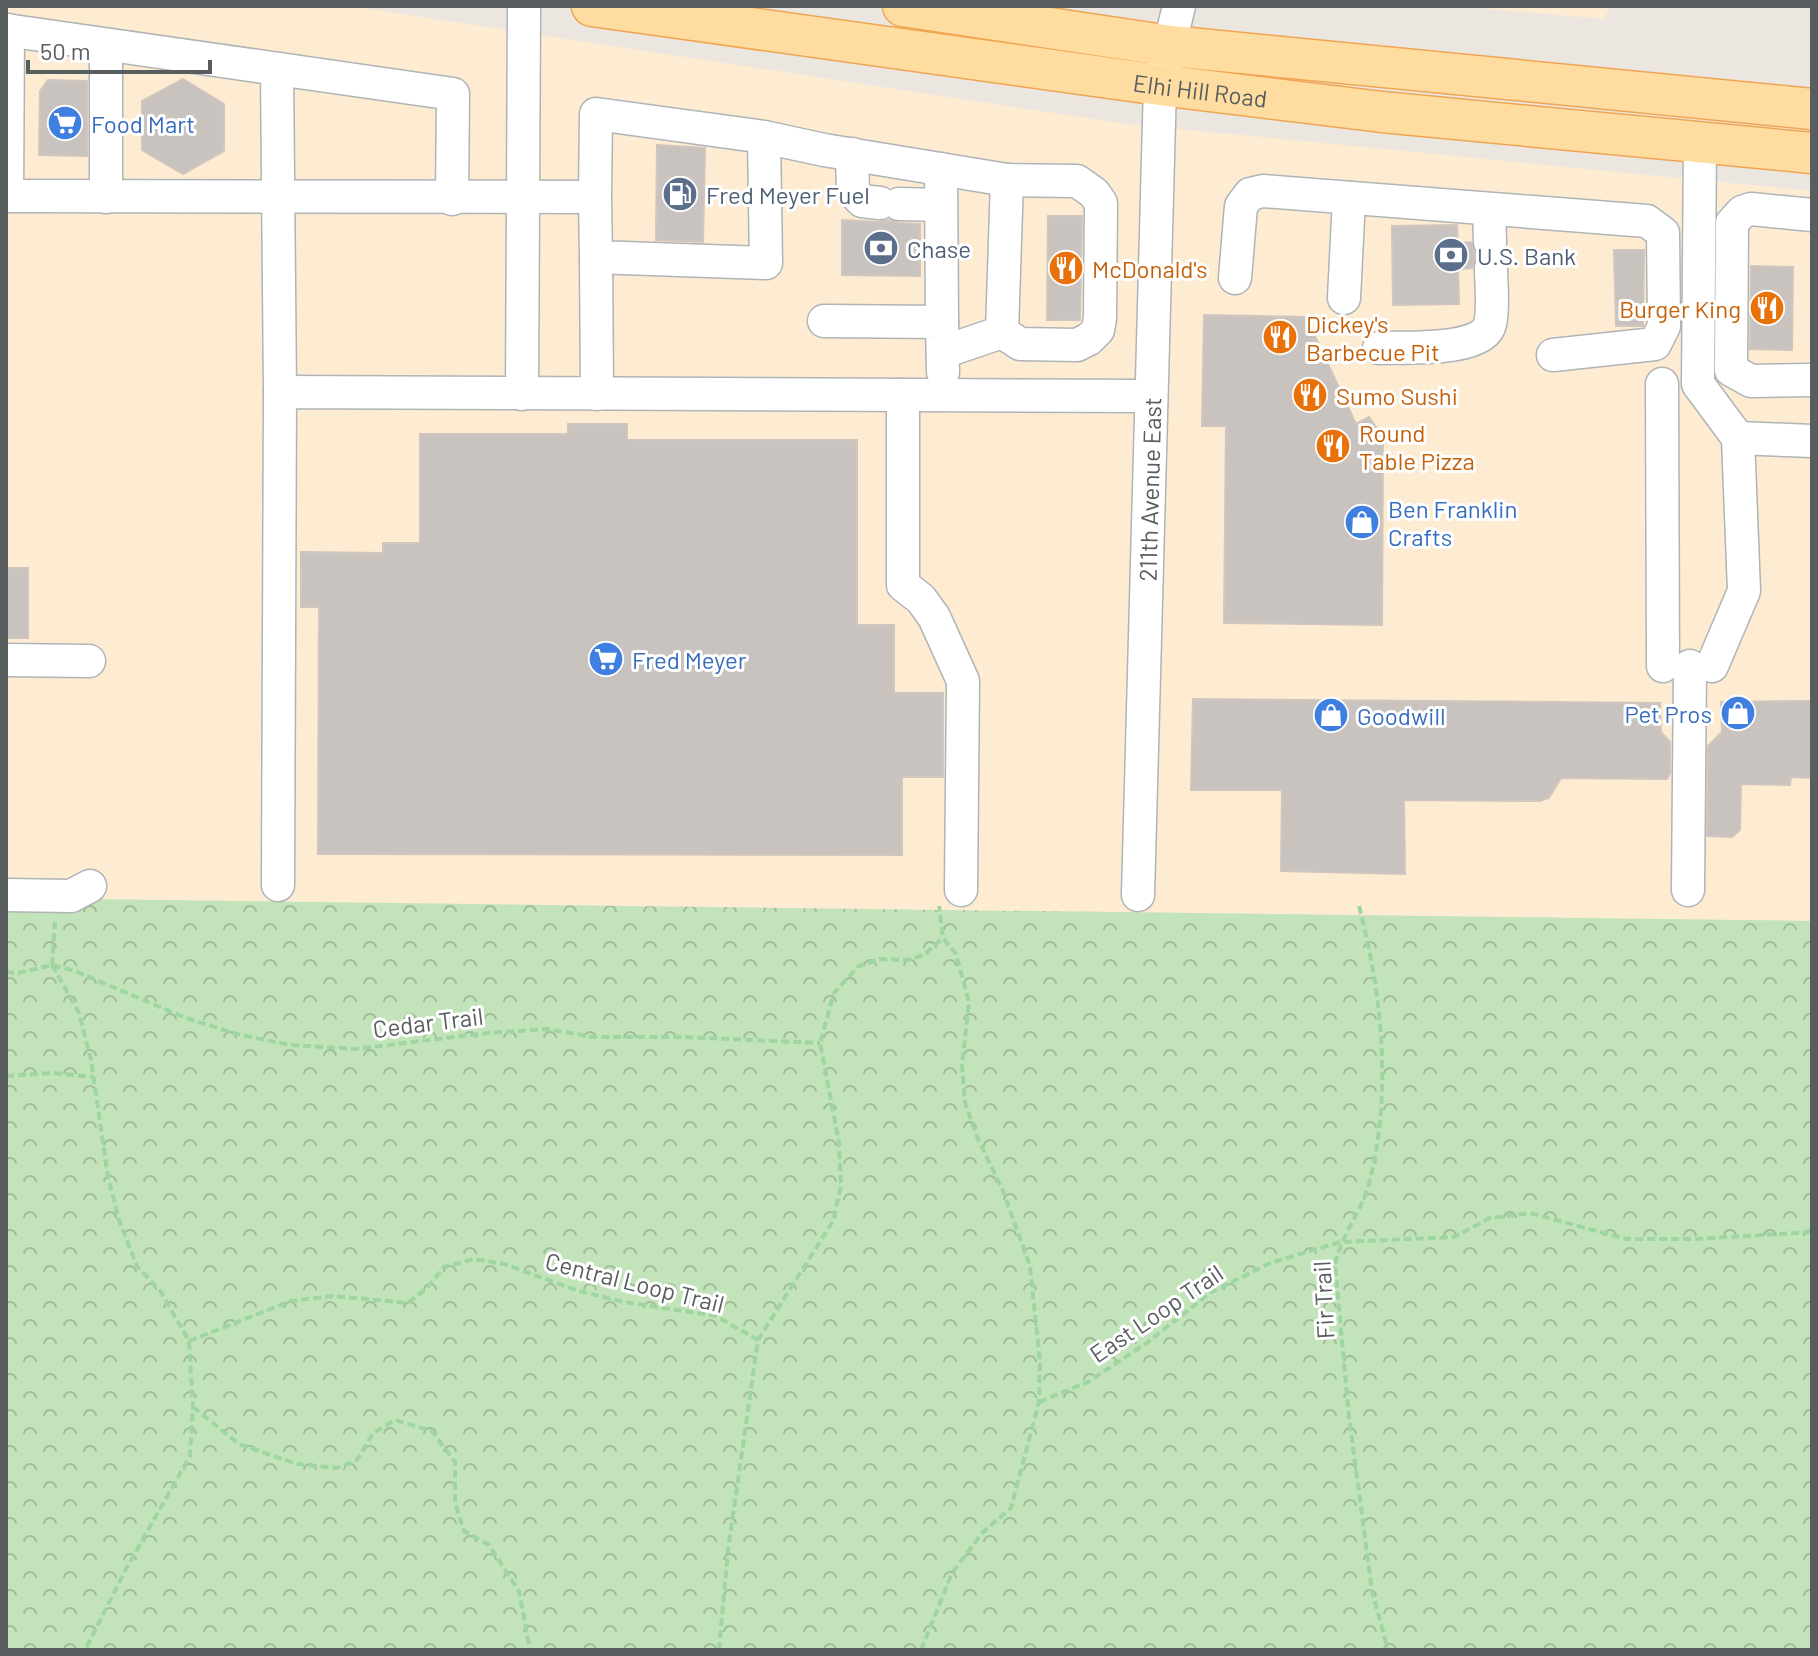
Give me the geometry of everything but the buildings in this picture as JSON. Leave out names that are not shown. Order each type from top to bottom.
[{"type":"main road","name":"Elhi Hill Road","points":[[592,6],[1160,85],[1382,112],[1812,153]]},
{"type":"main road","name":"Elhi Hill Road","points":[[903,6],[1170,46],[1812,109]]},
{"type":"street","points":[[522,394],[524,6]]},
{"type":"street","name":"211th Avenue East","points":[[1138,895],[1160,85],[1179,6]]},
{"type":"street","points":[[452,199],[453,94],[7,30],[6,196],[452,199],[595,197]]},
{"type":"street","points":[[106,45],[106,197]]},
{"type":"street","points":[[277,69],[280,392],[278,885]]},
{"type":"street","points":[[597,394],[596,114],[764,137],[1007,180],[1077,181],[1094,193],[1101,203],[1098,330],[1077,345],[1020,344],[1002,332],[943,337],[824,321]]},
{"type":"street","points":[[596,257],[766,263],[764,137]]},
{"type":"street","points":[[1688,666],[1744,591],[1738,438],[1698,384],[1700,144]]},
{"type":"street","points":[[852,154],[853,192],[862,201],[941,205]]},
{"type":"street","points":[[941,169],[943,395]]},
{"type":"street","points":[[1002,332],[1007,180]]},
{"type":"street","points":[[1235,278],[1241,206],[1250,194],[1263,191],[1647,221],[1663,233],[1664,326],[1655,344],[1553,355]]},
{"type":"street","points":[[1344,298],[1349,198]]},
{"type":"street","points":[[1379,348],[1464,344],[1484,337],[1490,327],[1489,209]]},
{"type":"street","points":[[1812,215],[1751,209],[1742,212],[1732,223],[1731,355],[1731,370],[1751,381],[1812,380]]},
{"type":"street","points":[[1662,384],[1688,666],[1688,890]]},
{"type":"street","points":[[280,392],[1151,396]]},
{"type":"street","points":[[903,395],[903,585],[921,599],[934,617],[963,681],[950,896]]},
{"type":"street","points":[[1738,438],[1812,441]]},
{"type":"street","points":[[6,660],[89,661]]},
{"type":"street","points":[[6,895],[71,896],[90,886]]},
{"type":"path","points":[[57,896],[52,965],[79,1013],[93,1077],[108,1177],[119,1220],[137,1266],[161,1292],[189,1341],[193,1407],[190,1456],[126,1569],[85,1650]]},
{"type":"path","points":[[719,1650],[728,1550],[758,1340],[833,1221],[841,1186],[839,1143],[820,1043],[834,993],[859,966],[880,959],[907,960],[924,955],[943,938],[950,896]]},
{"type":"path","name":"Fir Trail","points":[[1359,906],[1378,1000],[1382,1120],[1370,1182],[1356,1218],[1340,1242],[1335,1264],[1349,1417],[1372,1591],[1388,1650]]},
{"type":"path","points":[[921,1650],[952,1573],[983,1532],[1011,1508],[1039,1402],[1040,1362],[1030,1266],[1003,1191],[965,1103],[962,1065],[969,1002],[956,954],[943,938]]},
{"type":"path","points":[[6,972],[18,973],[52,965]]},
{"type":"path","name":"Cedar Trail","points":[[52,965],[87,976],[186,1018],[237,1034],[290,1045],[355,1049],[547,1029],[594,1037],[820,1043]]},
{"type":"path","points":[[6,1076],[53,1073],[93,1077]]},
{"type":"path","name":"East Loop Trail","points":[[1039,1402],[1088,1382],[1148,1342],[1210,1293],[1270,1263],[1340,1242],[1454,1237],[1490,1218],[1530,1213],[1626,1239],[1710,1239],[1812,1232]]},
{"type":"path","name":"Central Loop Trail","points":[[189,1341],[291,1301],[333,1296],[408,1303],[427,1288],[444,1267],[474,1259],[504,1264],[579,1291],[624,1302],[716,1316],[758,1340]]},
{"type":"path","points":[[193,1407],[239,1444],[297,1464],[337,1468],[357,1460],[373,1433],[395,1420],[432,1431],[455,1462],[455,1503],[464,1531],[489,1545],[519,1591],[530,1650]]},
{"type":"shaded area","points":[[6,6],[350,6],[1120,123],[1812,191],[1812,921],[6,898]]},
{"type":"shaded area","points":[[1452,6],[1611,6],[1604,19]]},
{"type":"green space","points":[[6,898],[1812,921],[1812,1650],[6,1650]]},
{"type":"place","name":"Food Mart","points":[[65,123]]},
{"type":"place","name":"Fred Meyer Fuel","points":[[680,194]]},
{"type":"place","name":"Chase","points":[[881,248]]},
{"type":"place","name":"U.S. Bank","points":[[1451,255]]},
{"type":"place","name":"McDonald's","points":[[1066,268]]},
{"type":"place","name":"Burger King","points":[[1767,308]]},
{"type":"place","name":"Dickey's Barbecue Pit","points":[[1280,337]]},
{"type":"place","name":"Sumo Sushi","points":[[1310,395]]},
{"type":"place","name":"Round Table Pizza","points":[[1333,446]]},
{"type":"place","name":"Ben Franklin Crafts","points":[[1362,522]]},
{"type":"place","name":"Fred Meyer","points":[[606,659]]},
{"type":"place","name":"Pet Pros","points":[[1738,713]]},
{"type":"place","name":"Goodwill","points":[[1331,715]]}]
